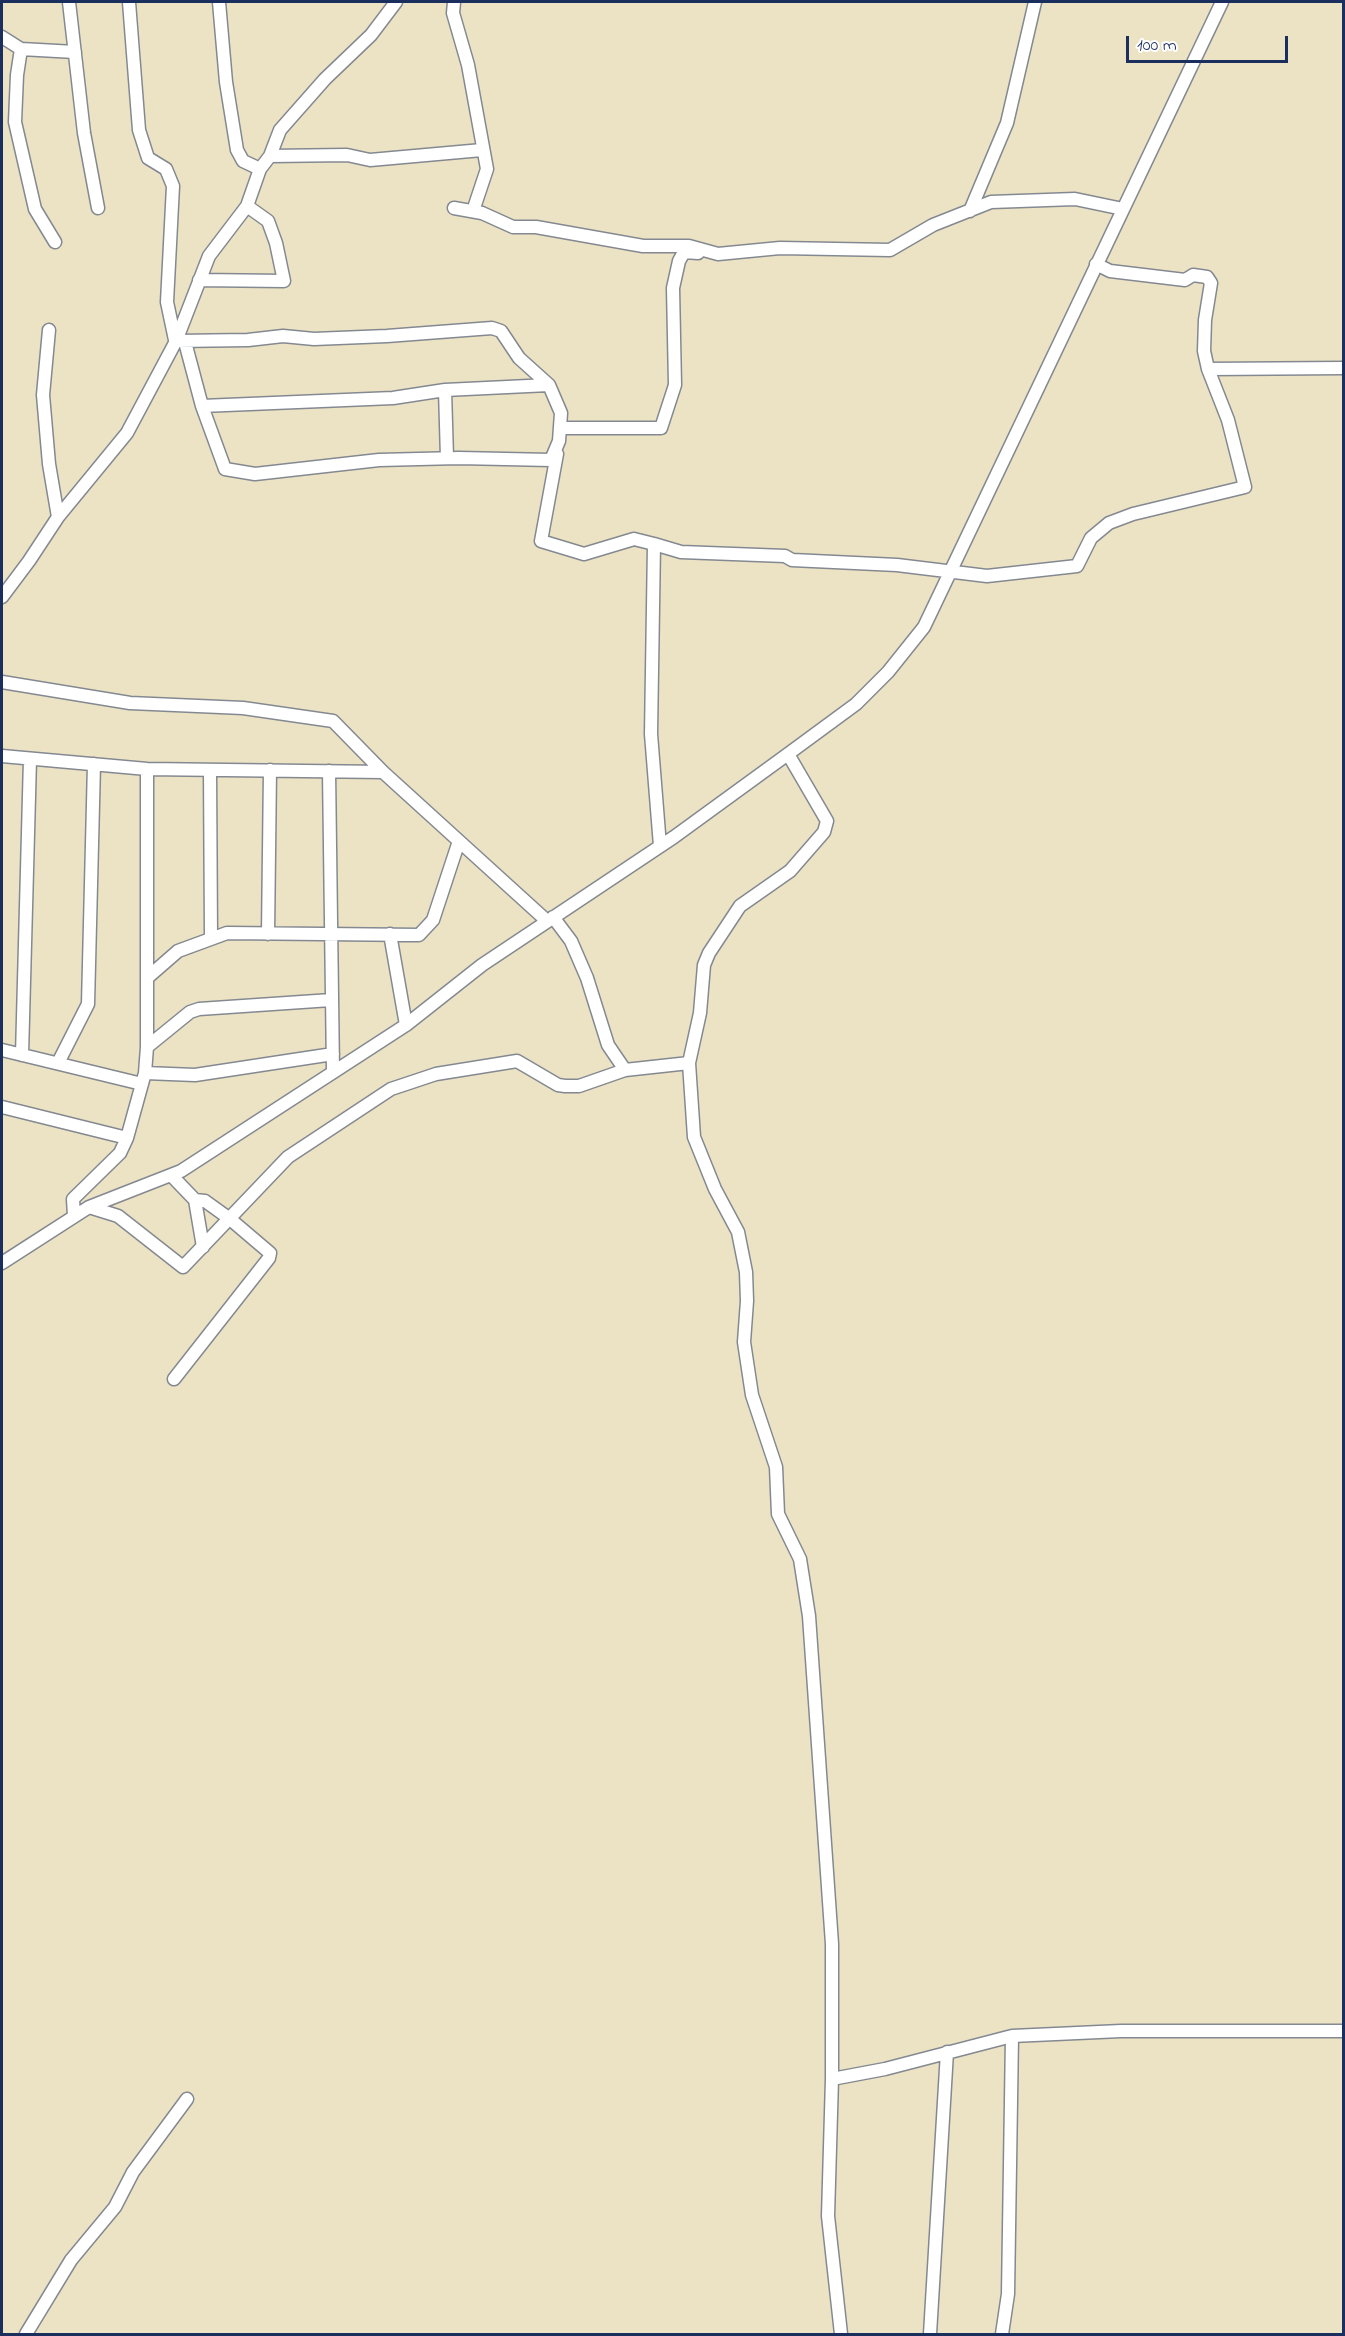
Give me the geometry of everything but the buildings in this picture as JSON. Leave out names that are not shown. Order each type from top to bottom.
[{"type":"street","points":[[69,2],[84,133],[98,208]]},
{"type":"street","points":[[129,2],[139,130],[148,158],[166,169],[173,186],[167,302],[225,469],[255,474],[379,460],[447,458],[551,460],[560,435]]},
{"type":"street","points":[[219,2],[226,82],[237,150],[243,161],[260,169]]},
{"type":"street","points":[[2,597],[30,561],[58,517],[127,433],[180,342],[199,280],[210,256],[247,206],[260,169],[270,156],[280,130],[324,79],[371,35],[396,2]]},
{"type":"street","points":[[454,2],[453,13],[468,65],[487,170],[473,210]]},
{"type":"street","points":[[970,211],[1007,123],[1035,2]]},
{"type":"street","points":[[2,1263],[89,1207],[181,1171],[406,1025],[482,965],[660,846],[788,754],[856,704],[888,672],[924,627],[1221,2]]},
{"type":"street","points":[[2,37],[21,49],[75,52]]},
{"type":"street","points":[[21,49],[17,75],[15,122],[35,209],[55,242]]},
{"type":"street","points":[[270,156],[347,155],[370,160],[482,150]]},
{"type":"street","points":[[560,435],[661,428],[675,385],[673,288],[679,261],[684,252],[718,254],[780,248],[890,250],[933,225],[991,202],[1044,199],[1092,200],[1123,209]]},
{"type":"street","points":[[199,280],[284,281],[276,243],[268,221],[247,206]]},
{"type":"street","points":[[454,208],[473,210],[513,227],[536,227],[643,246],[689,246],[718,254]]},
{"type":"street","points":[[180,342],[283,336],[314,339],[387,336],[492,328],[501,331],[519,358],[549,385],[561,413],[560,435],[541,542],[584,554],[634,539],[681,552],[785,556],[792,560],[950,569],[987,576],[1077,566],[1091,538],[1109,523],[1133,514],[1245,487],[1228,420],[1208,369],[1204,351],[1205,321],[1211,283],[1207,277],[1193,274],[1185,280],[1174,279],[1110,271],[1096,264]]},
{"type":"street","points":[[49,330],[43,395],[49,464],[58,517]]},
{"type":"street","points":[[1208,369],[1344,368]]},
{"type":"street","points":[[202,406],[393,398],[445,390],[549,385]]},
{"type":"street","points":[[445,390],[447,458]]},
{"type":"street","points":[[654,544],[651,734],[660,846]]},
{"type":"street","points":[[2,682],[130,703],[243,708],[333,721],[383,772],[550,919],[570,941],[587,978],[608,1045],[624,1070]]},
{"type":"street","points":[[788,754],[827,821],[824,832],[790,871],[733,913],[709,953],[704,965],[700,1012],[689,1063],[694,1137],[715,1189],[738,1232],[746,1272],[744,1342],[752,1395],[776,1467],[778,1514],[800,1559],[809,1616],[832,1944],[832,2079],[828,2216],[841,2334]]},
{"type":"street","points":[[2,756],[147,768],[383,772]]},
{"type":"street","points":[[22,1055],[30,759]]},
{"type":"street","points":[[58,1063],[88,1004],[94,764]]},
{"type":"street","points":[[74,1216],[73,1199],[120,1153],[127,1138],[144,1078],[147,1047],[147,768]]},
{"type":"street","points":[[210,770],[211,937]]},
{"type":"street","points":[[268,934],[270,770]]},
{"type":"street","points":[[329,771],[333,1071]]},
{"type":"street","points":[[147,978],[178,951],[227,933],[419,935],[433,920],[459,841]]},
{"type":"street","points":[[390,934],[406,1025]]},
{"type":"street","points":[[147,1047],[190,1012],[199,1009],[331,1000]]},
{"type":"street","points":[[2,1050],[58,1063],[144,1078],[195,1075],[333,1054]]},
{"type":"street","points":[[89,1207],[118,1216],[181,1268],[203,1248],[288,1157],[391,1089],[436,1074],[517,1061],[558,1085],[565,1086],[579,1086],[624,1070],[689,1063]]},
{"type":"street","points":[[2,1107],[127,1138]]},
{"type":"street","points":[[171,1175],[195,1200],[203,1248]]},
{"type":"street","points":[[174,1379],[269,1258],[267,1249],[230,1219],[205,1201],[195,1200]]},
{"type":"street","points":[[832,2079],[885,2069],[1012,2036],[1121,2031],[1344,2031]]},
{"type":"street","points":[[1002,2334],[1008,2294],[1012,2036]]},
{"type":"street","points":[[930,2334],[947,2052]]},
{"type":"street","points":[[26,2334],[71,2260],[115,2207],[133,2172],[187,2099]]}]
